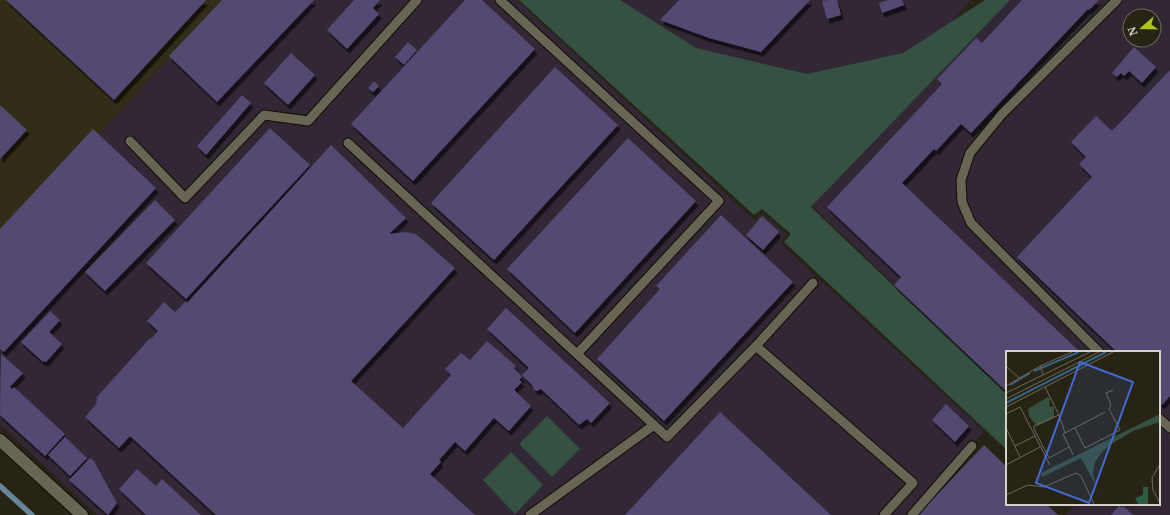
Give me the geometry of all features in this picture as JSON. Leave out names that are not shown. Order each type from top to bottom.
[{"type":"street","points":[[0,440],[82,515]]},
{"type":"lane","points":[[130,141],[185,198],[264,115],[308,122],[416,0]]},
{"type":"lane","points":[[500,0],[719,201],[577,354]]},
{"type":"lane","points":[[1098,351],[971,223],[962,202],[961,180],[970,153],[1002,114],[1117,0]]},
{"type":"lane","points":[[348,143],[667,437],[756,346],[813,283]]},
{"type":"lane","points":[[756,346],[913,483],[884,515]]},
{"type":"lane","points":[[1160,419],[1170,428]]},
{"type":"lane","points":[[530,515],[654,425]]},
{"type":"lane","points":[[912,515],[972,446]]},
{"type":"shaded area","points":[[0,0],[239,0],[0,260]]},
{"type":"shaded area","points":[[222,0],[517,0],[755,221],[763,213],[787,235],[780,243],[984,431],[907,515],[97,515],[0,425],[0,242]]},
{"type":"shaded area","points":[[618,0],[971,0],[939,35],[897,61],[802,81],[691,56]]},
{"type":"shaded area","points":[[998,0],[1170,0],[1170,515],[1066,515],[1075,505],[1160,505],[1160,351],[1006,351],[1006,392],[806,200]]},
{"type":"green space","points":[[519,0],[620,0],[696,48],[807,74],[903,53],[985,0],[1010,0],[811,207],[1006,393],[1006,449],[784,242],[791,234],[762,209],[754,215]]},
{"type":"green space","points":[[547,416],[580,449],[552,477],[519,444]]},
{"type":"green space","points":[[511,452],[543,485],[515,514],[483,480]]},
{"type":"building","points":[[6,0],[206,0],[114,100]]},
{"type":"building","points":[[222,0],[314,0],[217,102],[169,56]]},
{"type":"building","points":[[354,0],[380,0],[373,8],[379,14],[347,49],[327,30]]},
{"type":"building","points":[[465,0],[482,0],[535,49],[413,181],[351,124]]},
{"type":"building","points":[[679,0],[810,0],[761,52],[709,38],[660,20]]},
{"type":"building","points":[[837,0],[841,15],[827,19],[822,1]]},
{"type":"building","points":[[888,0],[902,0],[904,5],[882,13],[879,3]]},
{"type":"building","points":[[1022,0],[1099,0],[1089,10],[1088,9],[971,133],[961,124],[936,151],[934,149],[902,183],[1079,351],[1006,351],[1006,391],[894,285],[901,277],[827,207],[942,84],[937,79],[976,38],[982,43]]},
{"type":"building","points":[[408,42],[417,50],[404,65],[395,57]]},
{"type":"building","points":[[1133,48],[1135,48],[1156,67],[1142,83],[1129,71],[1124,76],[1121,73],[1117,77],[1112,73]]},
{"type":"building","points":[[291,53],[315,75],[288,105],[264,83]]},
{"type":"building","points":[[555,67],[618,125],[494,260],[431,203]]},
{"type":"building","points":[[1170,70],[1170,396],[1162,405],[1160,403],[1160,351],[1116,351],[1017,257],[1092,177],[1079,164],[1086,157],[1071,142],[1096,116],[1112,131]]},
{"type":"building","points":[[374,81],[379,86],[373,92],[368,88]]},
{"type":"building","points":[[242,95],[251,103],[206,155],[197,146]]},
{"type":"building","points":[[0,105],[27,130],[0,159]]},
{"type":"building","points":[[270,128],[310,165],[186,299],[146,263]]},
{"type":"building","points":[[93,129],[156,188],[4,352],[0,349],[0,229]]},
{"type":"building","points":[[628,138],[696,201],[575,333],[507,269]]},
{"type":"building","points":[[331,145],[406,218],[389,234],[405,232],[416,234],[455,268],[351,381],[403,428],[451,375],[445,369],[461,353],[470,360],[487,341],[516,366],[514,368],[522,377],[519,380],[522,382],[514,390],[531,406],[509,431],[494,418],[465,451],[455,442],[439,460],[441,462],[430,474],[475,515],[216,515],[130,436],[119,448],[85,417],[97,403],[95,402],[98,400],[96,398],[158,331],[147,321],[164,302],[175,312],[186,301],[187,303]]},
{"type":"building","points":[[155,200],[175,220],[105,291],[85,272]]},
{"type":"building","points":[[721,215],[793,282],[664,421],[597,359],[660,289],[656,286]]},
{"type":"building","points":[[762,216],[779,232],[763,250],[746,235]]},
{"type":"building","points":[[506,308],[610,403],[591,423],[587,419],[579,425],[541,389],[537,391],[534,390],[532,385],[522,375],[529,368],[487,329]]},
{"type":"building","points":[[50,311],[60,320],[49,332],[62,344],[46,362],[43,362],[21,342]]},
{"type":"building","points":[[1,354],[23,373],[10,387],[12,389],[14,387],[65,434],[45,456],[0,415]]},
{"type":"building","points":[[946,404],[969,426],[955,442],[932,420]]},
{"type":"building","points":[[720,412],[831,515],[625,515]]},
{"type":"building","points":[[65,437],[87,458],[70,476],[48,455]]},
{"type":"building","points":[[984,445],[1006,466],[1006,505],[1047,505],[1058,515],[918,515]]},
{"type":"building","points":[[90,458],[94,461],[117,503],[108,515],[69,480]]},
{"type":"building","points":[[137,469],[156,486],[162,479],[201,515],[146,515],[119,489]]},
{"type":"building","points":[[1119,506],[1122,508],[1123,506],[1133,515],[1111,515]]},
{"type":"waterway","points":[[0,486],[32,515]]}]
